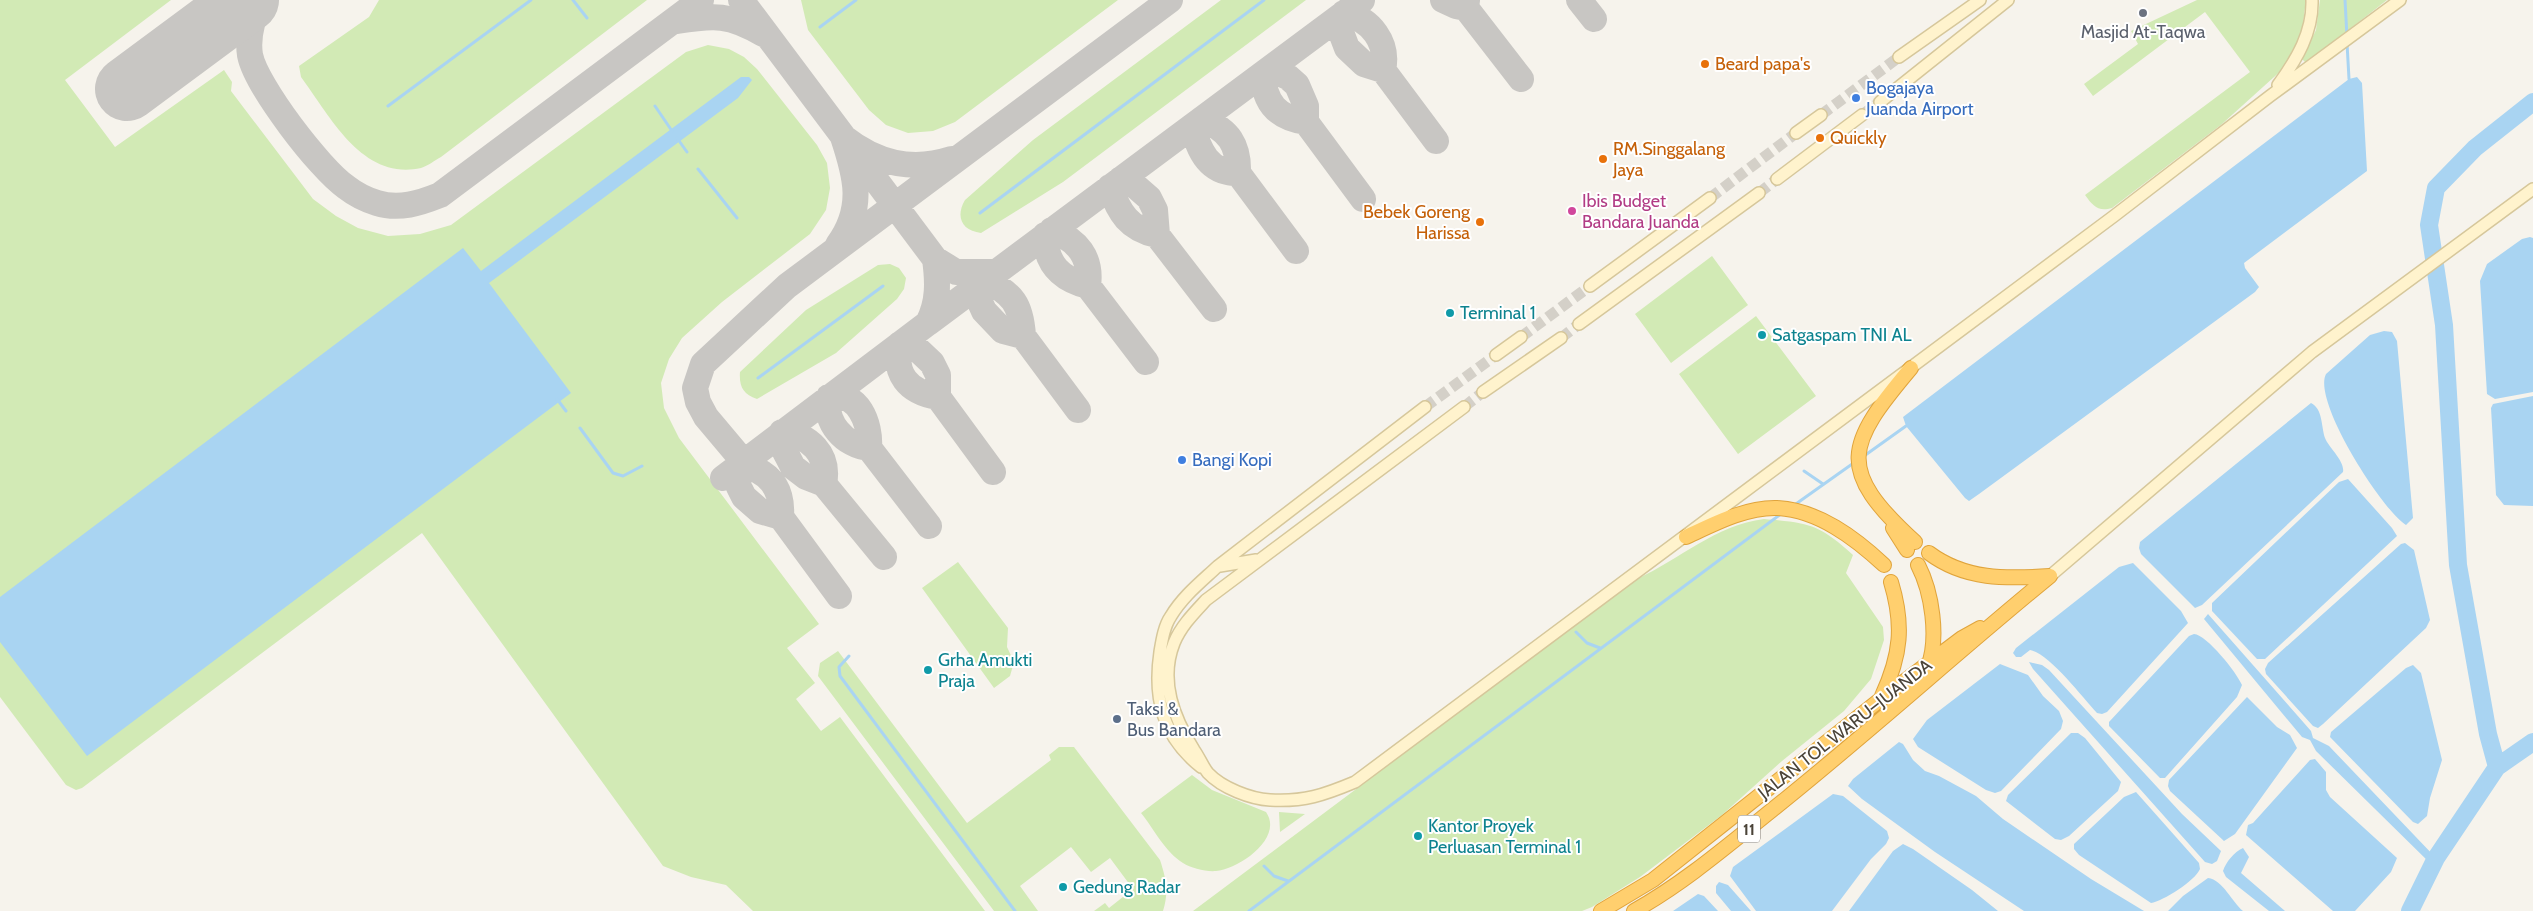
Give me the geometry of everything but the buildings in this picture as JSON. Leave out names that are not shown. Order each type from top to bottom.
[{"type":"highway","points":[[1910,546],[1865,486],[1859,470],[1859,448],[1863,434],[1876,409],[1911,368]]},
{"type":"highway","points":[[1686,536],[1728,518],[1776,508],[1798,511],[1829,524],[1853,538],[1884,565]]},
{"type":"highway","points":[[1929,553],[1952,568],[1991,578],[2050,576]]},
{"type":"highway","points":[[1918,565],[1930,592],[1933,631],[1930,663],[1922,684]]},
{"type":"highway","name":"JALAN TOL WARU–JUANDA","points":[[1634,911],[1666,893],[1715,856],[1859,740],[1994,622],[2050,576]]},
{"type":"highway","points":[[1881,699],[1898,655],[1900,625],[1891,582]]},
{"type":"highway","name":"JALAN TOL WARU–JUANDA","points":[[1601,911],[1660,874],[1881,699],[1962,638],[1994,622]]},
{"type":"street","points":[[1899,57],[1980,0]]},
{"type":"street","points":[[1880,102],[2008,0]]},
{"type":"street","points":[[2270,96],[2307,39],[2313,12],[2312,0]]},
{"type":"street","points":[[1425,407],[1218,566],[1189,592],[1170,617],[1162,638],[1157,671],[1160,705],[1170,734],[1188,757],[1208,773],[1242,793],[1269,800],[1318,798],[1355,782],[1911,368],[2400,0]]},
{"type":"street","points":[[1796,134],[1821,115]]},
{"type":"street","points":[[1777,179],[1862,116]]},
{"type":"street","points":[[2050,576],[2312,352],[2533,189]]},
{"type":"street","points":[[1580,324],[1759,193]]},
{"type":"street","points":[[1590,286],[1710,198]]},
{"type":"street","points":[[1496,355],[1521,337]]},
{"type":"street","points":[[1483,392],[1562,338]]},
{"type":"street","points":[[1208,773],[1181,728],[1170,703],[1168,671],[1174,643],[1188,620],[1206,600],[1259,559],[1464,407]]},
{"type":"street","points":[[1218,566],[1259,559]]},
{"type":"green space","points":[[0,0],[171,0],[65,80],[115,147],[224,70],[232,82],[231,91],[313,199],[336,216],[358,228],[388,236],[420,234],[451,225],[686,52],[708,45],[729,49],[744,57],[757,69],[817,145],[827,163],[830,188],[826,210],[810,234],[722,302],[682,338],[669,359],[661,383],[664,408],[679,438],[819,624],[787,648],[815,683],[796,699],[821,731],[840,717],[985,911],[753,911],[726,885],[691,877],[663,866],[422,533],[82,788],[76,790],[66,785],[0,697]]},
{"type":"green space","points":[[379,0],[647,0],[441,157],[421,168],[400,169],[381,165],[365,155],[350,142],[336,126],[301,77],[299,66],[369,17]]},
{"type":"green space","points":[[801,0],[1118,0],[955,122],[933,131],[908,133],[886,125],[869,110],[808,30]]},
{"type":"green space","points":[[1221,0],[1306,0],[1063,182],[981,233],[974,232],[965,226],[962,222],[961,212],[965,200],[1033,140]]},
{"type":"green space","points":[[2197,0],[2306,0],[2301,39],[2284,68],[2222,124],[2112,208],[2099,209],[2085,195],[2250,72],[2205,12],[2093,96],[2084,84],[2138,44],[2131,31]]},
{"type":"green space","points":[[2320,0],[2387,0],[2306,63],[2302,59],[2316,30]]},
{"type":"green space","points":[[1712,256],[1748,305],[1671,363],[1635,314]]},
{"type":"green space","points":[[890,264],[899,268],[906,278],[904,289],[897,299],[836,353],[757,399],[745,392],[740,382],[740,372],[806,310],[878,265]]},
{"type":"green space","points":[[1756,316],[1816,396],[1738,454],[1679,374]]},
{"type":"green space","points":[[1764,519],[1792,522],[1813,527],[1831,537],[1853,555],[1846,573],[1883,627],[1884,640],[1871,679],[1844,711],[1782,761],[1722,815],[1640,877],[1592,907],[1582,911],[1193,911],[1637,579],[1714,535],[1747,522]]},
{"type":"green space","points":[[958,562],[1008,628],[1007,647],[1014,662],[1010,676],[994,688],[922,588]]},
{"type":"green space","points":[[838,651],[967,823],[1051,760],[1049,755],[1059,747],[1074,747],[1160,860],[1166,886],[1163,911],[1094,911],[1105,903],[1109,908],[1133,889],[1110,858],[1091,872],[1071,847],[1020,886],[1038,911],[994,911],[818,676],[820,663]]},
{"type":"green space","points":[[1192,775],[1212,790],[1266,812],[1270,822],[1269,832],[1264,842],[1247,858],[1236,865],[1212,871],[1186,865],[1171,853],[1141,813]]},
{"type":"green space","points":[[1279,812],[1305,814],[1280,832]]},
{"type":"water","points":[[741,77],[749,77],[752,80],[738,98],[489,283],[571,393],[87,756],[0,642],[0,597],[463,248],[481,271]]},
{"type":"water","points":[[2357,77],[2362,83],[2367,171],[2244,263],[2245,268],[2259,287],[2255,292],[1979,494],[1969,501],[1965,498],[1906,426],[1903,417],[2349,79]]},
{"type":"water","points":[[2533,238],[2533,392],[2495,399],[2487,394],[2480,281],[2487,264],[2522,239]]},
{"type":"water","points":[[2384,331],[2392,332],[2397,341],[2413,518],[2406,525],[2381,499],[2366,478],[2339,430],[2329,407],[2324,388],[2326,374],[2370,335]]},
{"type":"water","points":[[2533,396],[2533,506],[2504,505],[2496,495],[2491,408],[2493,404]]},
{"type":"water","points":[[2311,403],[2318,409],[2325,438],[2342,463],[2343,472],[2202,605],[2195,608],[2141,554],[2140,542]]},
{"type":"water","points":[[2348,479],[2397,536],[2265,659],[2257,659],[2212,611],[2212,603],[2339,482]]},
{"type":"water","points":[[2405,543],[2414,550],[2430,620],[2426,628],[2323,724],[2318,728],[2313,726],[2266,674],[2265,669],[2268,663],[2401,544]]},
{"type":"water","points":[[2133,563],[2181,611],[2188,623],[2107,712],[2097,713],[2047,659],[2030,650],[2021,657],[2016,657],[2013,653],[2016,648],[2119,567]]},
{"type":"water","points":[[2208,614],[2311,731],[2313,738],[2329,746],[2436,858],[2432,865],[2316,751],[2310,740],[2302,737],[2204,619]]},
{"type":"water","points":[[2194,634],[2200,636],[2214,647],[2242,685],[2237,697],[2165,778],[2160,778],[2109,726],[2109,722],[2189,636]]},
{"type":"water","points":[[2029,662],[2042,665],[2049,670],[2182,814],[2221,851],[2217,861],[2212,864],[2205,862],[2033,669]]},
{"type":"water","points":[[2000,664],[2028,675],[2043,696],[2059,711],[2063,721],[2061,729],[2001,791],[1995,793],[1986,790],[1918,747],[1913,739],[1927,720]]},
{"type":"water","points":[[2413,665],[2421,673],[2442,760],[2430,798],[2427,816],[2418,824],[2413,822],[2330,737],[2331,732],[2406,668]]},
{"type":"water","points":[[2247,697],[2277,727],[2290,735],[2297,748],[2235,834],[2224,841],[2170,791],[2168,786],[2169,780]]},
{"type":"water","points":[[2071,733],[2078,733],[2085,738],[2121,782],[2118,791],[2069,836],[2061,840],[2055,839],[2006,801],[2008,795]]},
{"type":"water","points":[[1899,742],[1903,744],[1913,760],[1925,771],[1939,776],[1976,796],[2003,819],[2091,879],[2144,911],[2024,911],[1935,852],[1862,799],[1848,786],[1853,779]]},
{"type":"water","points":[[2315,759],[2326,772],[2326,790],[2330,797],[2397,858],[2391,872],[2355,911],[2333,911],[2246,835],[2248,825],[2253,823],[2310,760]]},
{"type":"water","points":[[2136,792],[2199,863],[2200,869],[2192,879],[2178,890],[2163,899],[2151,903],[2079,855],[2074,849],[2074,844],[2124,797]]},
{"type":"water","points":[[1833,794],[1843,796],[1887,831],[1889,838],[1886,844],[1871,859],[1832,911],[1756,911],[1730,876],[1733,867]]},
{"type":"water","points":[[1903,844],[1972,890],[1998,911],[1849,911],[1893,851]]},
{"type":"water","points":[[2243,848],[2249,857],[2241,873],[2285,911],[2269,911],[2226,877],[2223,871],[2226,864]]},
{"type":"water","points":[[2208,878],[2223,887],[2243,911],[2168,911],[2183,896]]},
{"type":"water","points":[[1719,882],[1728,885],[1751,911],[1731,911],[1716,893],[1716,886]]},
{"type":"water","points":[[1698,894],[1704,896],[1718,911],[1673,911]]},
{"type":"waterway","points":[[388,106],[531,0]]},
{"type":"waterway","points":[[573,0],[587,18]]},
{"type":"waterway","points":[[820,27],[856,0]]},
{"type":"waterway","points":[[980,213],[1264,0]]},
{"type":"waterway","points":[[2345,0],[2347,37]]},
{"type":"waterway","points":[[2347,43],[2349,79]]},
{"type":"waterway","points":[[2497,767],[2488,734],[2458,565],[2444,325],[2429,225],[2436,188],[2475,148],[2533,102]]},
{"type":"waterway","points":[[655,106],[672,131]]},
{"type":"waterway","points":[[677,138],[687,152]]},
{"type":"waterway","points":[[698,169],[737,218]]},
{"type":"waterway","points":[[758,378],[883,286]]},
{"type":"waterway","points":[[557,399],[566,411]]},
{"type":"waterway","points":[[1864,456],[1906,426]]},
{"type":"waterway","points":[[580,428],[613,473],[623,476],[642,466]]},
{"type":"waterway","points":[[1793,506],[1855,462]]},
{"type":"waterway","points":[[1804,471],[1823,484]]},
{"type":"waterway","points":[[1249,911],[1781,514]]},
{"type":"waterway","points":[[1576,632],[1587,643],[1600,648]]},
{"type":"waterway","points":[[849,656],[839,667],[840,676],[1015,911]]},
{"type":"waterway","points":[[2410,911],[2436,858],[2497,767],[2533,742]]},
{"type":"waterway","points":[[1264,866],[1274,876],[1288,881]]},
{"type":"taxiway","points":[[261,0],[251,27],[249,48],[255,69],[276,106],[321,163],[350,190],[377,203],[393,206],[417,203],[440,195],[701,0]]},
{"type":"taxiway","points":[[741,0],[935,259],[956,272],[994,272]]},
{"type":"taxiway","points":[[743,461],[706,417],[698,402],[695,388],[703,364],[787,286],[1170,0]]},
{"type":"taxiway","points":[[928,323],[1362,0]]},
{"type":"taxiway","points":[[1443,0],[1466,8]]},
{"type":"taxiway","points":[[1467,0],[1466,8],[1521,79]]},
{"type":"taxiway","points":[[1579,0],[1594,19]]},
{"type":"taxiway","points":[[1344,13],[1362,21],[1376,34],[1383,51],[1383,70]]},
{"type":"taxiway","points":[[677,21],[712,17],[722,18],[741,23],[763,34]]},
{"type":"taxiway","points":[[1339,17],[1339,27],[1347,48],[1364,64],[1383,70],[1436,141]]},
{"type":"taxiway","points":[[1270,69],[1288,77],[1297,85],[1306,106],[1306,122],[1363,199]]},
{"type":"taxiway","points":[[1263,74],[1266,93],[1274,107],[1288,117],[1306,122]]},
{"type":"taxiway","points":[[1202,119],[1226,134],[1237,154],[1238,173],[1296,251]]},
{"type":"taxiway","points":[[1193,126],[1198,143],[1206,158],[1219,169],[1238,173]]},
{"type":"taxiway","points":[[838,245],[852,218],[855,205],[852,165],[843,137],[868,153],[894,163],[922,165],[952,159]]},
{"type":"taxiway","points":[[1121,179],[1133,184],[1149,198],[1155,210],[1157,235],[1214,309]]},
{"type":"taxiway","points":[[1110,187],[1117,205],[1126,218],[1139,229],[1157,235]]},
{"type":"taxiway","points":[[1052,230],[1069,239],[1081,251],[1088,266],[1088,286]]},
{"type":"taxiway","points":[[1045,235],[1048,254],[1056,269],[1070,279],[1088,286],[1146,362]]},
{"type":"taxiway","points":[[723,478],[928,323],[932,315],[937,291],[935,259]]},
{"type":"taxiway","points":[[984,279],[994,284],[1014,301],[1020,316],[1023,336]]},
{"type":"taxiway","points":[[979,283],[979,300],[984,311],[1003,331],[1023,336],[1078,410]]},
{"type":"taxiway","points":[[938,397],[918,391],[905,380],[899,364],[900,344],[914,346],[932,363],[938,375],[938,397],[993,472]]},
{"type":"taxiway","points":[[869,448],[868,429],[861,411],[848,399],[839,396],[829,397],[829,415],[838,431],[852,443],[869,448],[929,526]]},
{"type":"taxiway","points":[[824,484],[824,464],[815,448],[801,437],[782,432],[781,444],[793,467],[806,477],[824,484],[884,557]]},
{"type":"taxiway","points":[[740,464],[759,471],[772,482],[779,497],[781,517]]},
{"type":"taxiway","points":[[736,468],[739,487],[744,497],[760,511],[781,517],[839,596]]},
{"type":"runway","points":[[127,89],[247,0]]},
{"type":"tunnel","points":[[1821,115],[1899,57]]},
{"type":"tunnel","points":[[1862,115],[1880,102]]},
{"type":"tunnel","points":[[1710,198],[1796,133]]},
{"type":"tunnel","points":[[1759,193],[1777,179]]},
{"type":"tunnel","points":[[1521,337],[1590,286]]},
{"type":"tunnel","points":[[1561,338],[1579,324]]},
{"type":"tunnel","points":[[1425,407],[1496,355]]},
{"type":"tunnel","points":[[1464,407],[1483,392]]},
{"type":"place","name":"Masjid At-Taqwa","points":[[2143,13]]},
{"type":"place","name":"Beard papa's","points":[[1705,64]]},
{"type":"place","name":"Bogajaya Juanda Airport","points":[[1856,98]]},
{"type":"place","name":"Quickly","points":[[1820,138]]},
{"type":"place","name":"RM.Singgalang Jaya","points":[[1603,159]]},
{"type":"place","name":"Ibis Budget Bandara Juanda","points":[[1572,211]]},
{"type":"place","name":"Bebek Goreng Harissa","points":[[1480,222]]},
{"type":"place","name":"Terminal 1","points":[[1450,313]]},
{"type":"place","name":"Satgaspam TNI AL","points":[[1762,335]]},
{"type":"place","name":"Bangi Kopi","points":[[1182,460]]},
{"type":"place","name":"Grha Amukti Praja","points":[[928,670]]},
{"type":"place","name":"Taksi & Bus Bandara","points":[[1117,719]]},
{"type":"place","name":"Kantor Proyek Perluasan Terminal 1","points":[[1418,836]]},
{"type":"place","name":"Gedung Radar","points":[[1063,887]]}]
